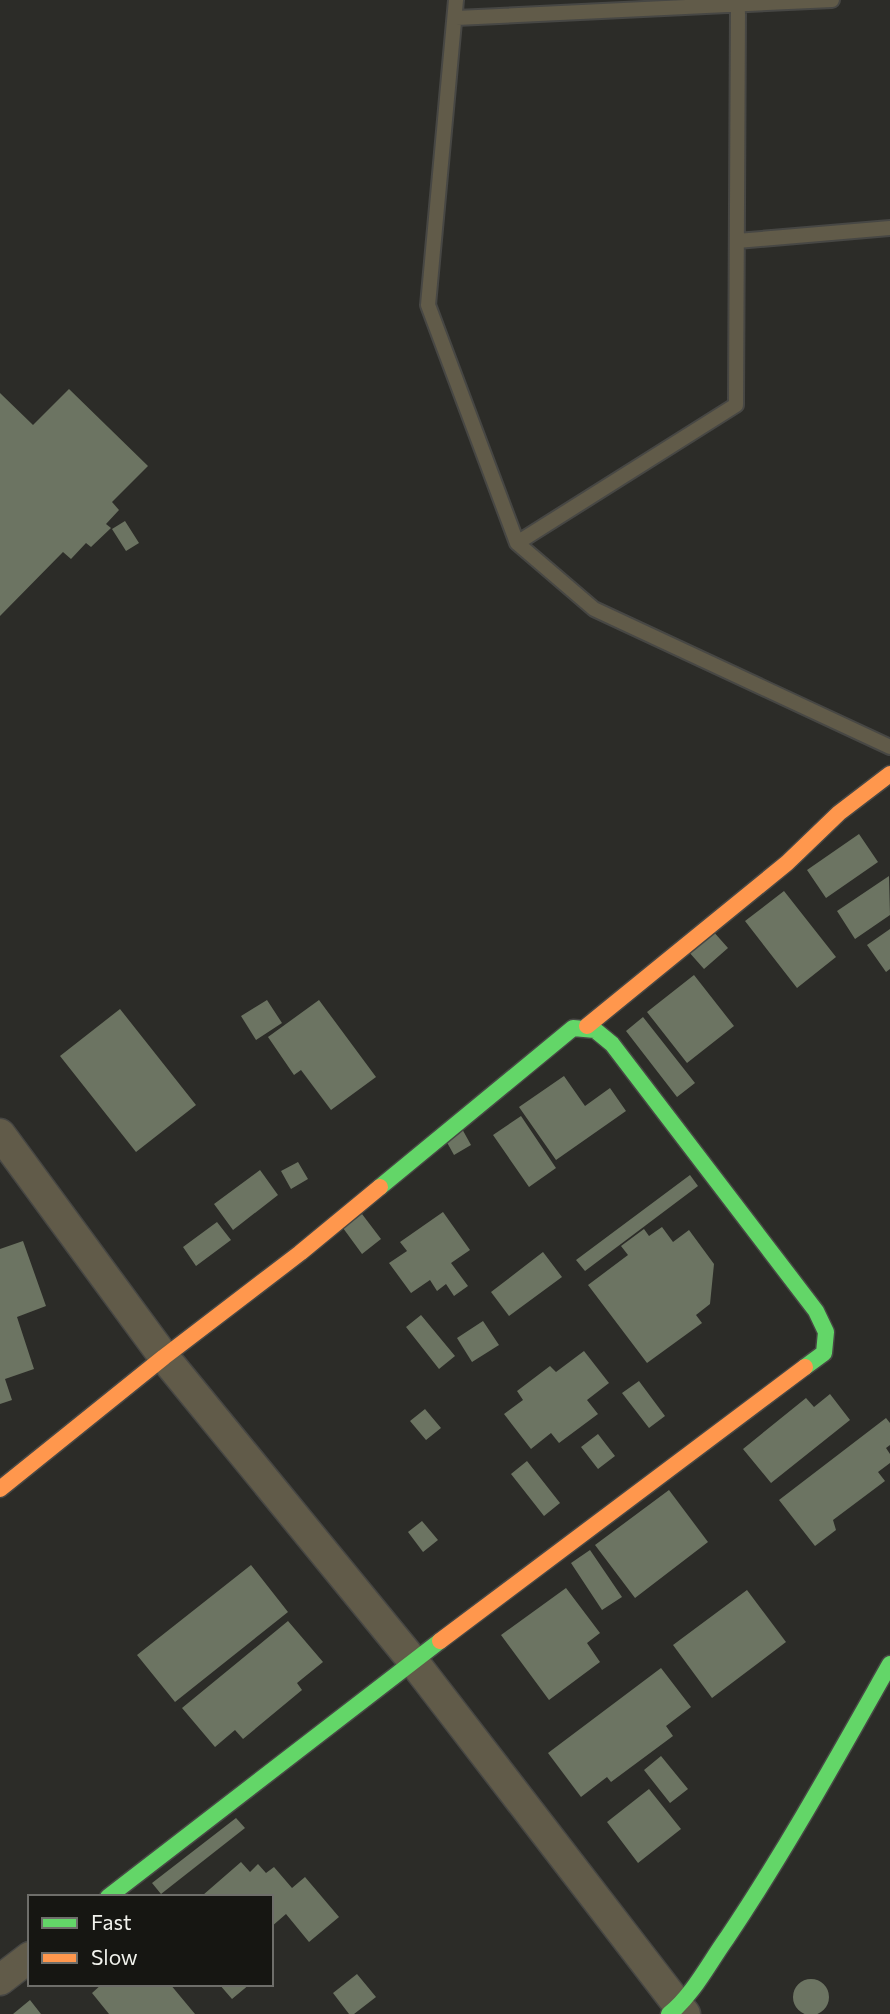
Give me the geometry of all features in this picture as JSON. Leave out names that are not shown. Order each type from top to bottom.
[{"type":"street","points":[[587,1026],[787,863],[839,813],[890,774]]},
{"type":"street","points":[[0,1489],[164,1357],[300,1253],[573,1028],[587,1026],[598,1030],[612,1044],[816,1311],[826,1332],[824,1353],[413,1661],[111,1895]]},
{"type":"street","points":[[0,1133],[164,1357],[413,1661],[678,2011],[736,1924],[820,1788],[890,1664]]},
{"type":"street","points":[[0,1980],[28,1959]]},
{"type":"lane","points":[[456,0],[428,305],[517,543],[594,609],[890,747]]},
{"type":"lane","points":[[456,18],[832,0]]},
{"type":"lane","points":[[517,543],[736,405],[738,6]]},
{"type":"lane","points":[[737,241],[890,228]]},
{"type":"building","points":[[69,389],[148,466],[112,502],[119,510],[106,524],[111,528],[91,547],[86,543],[71,559],[63,552],[0,616],[0,393],[33,425]]},
{"type":"building","points":[[125,521],[139,543],[126,551],[112,529]]},
{"type":"building","points":[[859,834],[878,862],[826,898],[807,870]]},
{"type":"building","points":[[889,876],[890,915],[855,939],[837,911]]},
{"type":"building","points":[[784,891],[836,957],[797,988],[745,921]]},
{"type":"building","points":[[890,929],[890,969],[886,972],[867,945]]},
{"type":"building","points":[[712,930],[728,948],[704,969],[688,951]]},
{"type":"building","points":[[694,975],[734,1026],[687,1063],[647,1012]]},
{"type":"building","points":[[267,1000],[282,1023],[256,1040],[241,1016]]},
{"type":"building","points":[[319,1000],[376,1077],[331,1110],[301,1070],[294,1075],[268,1037]]},
{"type":"building","points":[[120,1009],[196,1105],[136,1152],[60,1056]]},
{"type":"building","points":[[643,1017],[695,1083],[677,1097],[626,1031]]},
{"type":"building","points":[[564,1076],[585,1106],[610,1088],[626,1111],[556,1160],[519,1107]]},
{"type":"building","points":[[521,1116],[556,1168],[529,1187],[493,1135]]},
{"type":"building","points":[[461,1127],[471,1145],[454,1155],[444,1137]]},
{"type":"building","points":[[298,1162],[308,1179],[291,1189],[281,1171]]},
{"type":"building","points":[[260,1170],[278,1195],[233,1230],[214,1204]]},
{"type":"building","points":[[690,1175],[698,1186],[585,1271],[576,1260]]},
{"type":"building","points":[[443,1212],[470,1250],[451,1263],[468,1286],[454,1296],[446,1284],[437,1291],[430,1280],[411,1293],[389,1263],[407,1251],[400,1242]]},
{"type":"building","points":[[362,1214],[381,1239],[362,1254],[343,1228]]},
{"type":"building","points":[[217,1222],[231,1240],[196,1266],[183,1247]]},
{"type":"building","points":[[662,1227],[673,1242],[689,1230],[714,1264],[710,1304],[696,1315],[702,1323],[647,1363],[588,1285],[628,1255],[621,1246],[644,1229],[649,1236]]},
{"type":"building","points":[[23,1241],[46,1306],[17,1317],[34,1369],[5,1379],[12,1400],[0,1404],[0,1249]]},
{"type":"building","points":[[543,1252],[562,1277],[509,1316],[491,1292]]},
{"type":"building","points":[[421,1315],[455,1356],[439,1369],[406,1327]]},
{"type":"building","points":[[483,1321],[499,1345],[472,1362],[457,1338]]},
{"type":"building","points":[[584,1351],[609,1383],[587,1400],[598,1414],[559,1443],[551,1433],[531,1449],[504,1414],[523,1400],[517,1391],[550,1366],[556,1372]]},
{"type":"building","points":[[639,1381],[665,1416],[649,1428],[622,1393]]},
{"type":"building","points":[[830,1394],[850,1420],[771,1483],[743,1449],[806,1398],[814,1407]]},
{"type":"building","points":[[425,1409],[441,1428],[426,1440],[410,1421]]},
{"type":"building","points":[[886,1418],[890,1423],[890,1445],[886,1448],[890,1454],[890,1463],[878,1472],[885,1481],[833,1520],[836,1530],[815,1546],[779,1500]]},
{"type":"building","points":[[598,1434],[615,1456],[598,1469],[581,1447]]},
{"type":"building","points":[[527,1461],[560,1503],[544,1516],[511,1474]]},
{"type":"building","points":[[669,1490],[708,1542],[635,1598],[595,1545]]},
{"type":"building","points":[[422,1521],[438,1540],[423,1552],[408,1532]]},
{"type":"building","points":[[590,1550],[622,1597],[602,1610],[571,1563]]},
{"type":"building","points":[[251,1565],[288,1612],[175,1702],[137,1655]]},
{"type":"building","points":[[566,1588],[600,1633],[587,1643],[600,1662],[549,1700],[501,1635]]},
{"type":"building","points":[[747,1590],[786,1642],[712,1698],[673,1645]]},
{"type":"building","points":[[288,1621],[323,1662],[297,1683],[302,1690],[243,1739],[235,1730],[215,1747],[182,1708]]},
{"type":"building","points":[[661,1668],[691,1707],[666,1726],[673,1736],[611,1782],[607,1777],[581,1797],[548,1753]]},
{"type":"building","points":[[661,1756],[688,1789],[670,1803],[644,1770]]},
{"type":"building","points":[[649,1789],[681,1829],[638,1863],[607,1822]]},
{"type":"building","points":[[236,1818],[245,1828],[161,1894],[152,1883]]},
{"type":"building","points":[[241,1862],[250,1872],[258,1864],[266,1873],[274,1867],[292,1888],[305,1877],[339,1917],[309,1942],[286,1914],[273,1925],[273,1895],[203,1895]]},
{"type":"building","points":[[357,1974],[376,1997],[354,2014],[349,2014],[333,1993]]},
{"type":"building","points":[[811,1979],[824,1984],[829,1997],[824,2010],[811,2015],[798,2010],[793,1997],[798,1984]]},
{"type":"building","points":[[100,1986],[172,1986],[195,2014],[109,2014],[92,1993]]},
{"type":"building","points":[[221,1986],[248,1986],[232,1999]]},
{"type":"building","points":[[30,2000],[41,2014],[13,2014]]},
{"type":"traffic: fast","points":[[380,1187],[573,1028],[595,1030],[612,1044],[816,1311],[826,1332],[824,1353],[805,1367]]},
{"type":"traffic: fast","points":[[111,1895],[440,1641]]},
{"type":"traffic: fast","points":[[669,2014],[693,1988],[749,1905],[890,1664]]},
{"type":"traffic: slow","points":[[587,1026],[787,863],[839,813],[890,774]]},
{"type":"traffic: slow","points":[[0,1489],[380,1187]]},
{"type":"traffic: slow","points":[[440,1641],[805,1367]]}]
